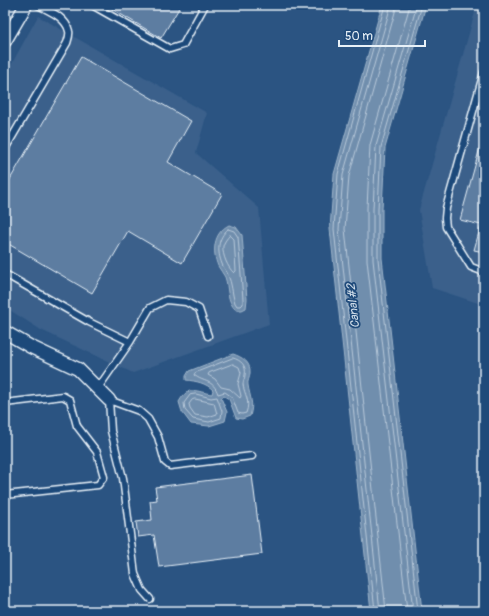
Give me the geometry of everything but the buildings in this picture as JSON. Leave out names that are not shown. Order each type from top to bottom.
[{"type":"street","points":[[5,41],[26,5]]},
{"type":"street","points":[[5,332],[31,347],[78,369],[109,400]]},
{"type":"lane","points":[[5,149],[67,44],[70,32],[60,17],[38,5]]},
{"type":"lane","points":[[92,5],[170,48],[182,45],[205,5]]},
{"type":"lane","points":[[484,72],[444,218],[446,227],[471,267],[484,272]]},
{"type":"lane","points":[[5,274],[89,322],[130,342]]},
{"type":"lane","points":[[98,388],[130,342],[150,308],[166,300],[186,302],[199,309],[208,336]]},
{"type":"lane","points":[[5,403],[63,396],[70,400],[77,426],[97,452],[104,477],[98,486],[5,496]]},
{"type":"lane","points":[[150,599],[142,590],[135,574],[123,478],[111,431],[109,400],[139,411],[148,420],[158,437],[165,462],[170,466],[252,456]]},
{"type":"shaded area","points":[[477,5],[484,5],[484,305],[432,288],[419,210]]},
{"type":"shaded area","points":[[38,16],[207,113],[196,153],[259,208],[269,324],[133,373],[41,330],[5,307],[5,76]]},
{"type":"water","name":"Canal #2","points":[[382,5],[426,5],[385,148],[382,209],[382,258],[422,611],[371,611],[330,229],[334,174]]},
{"type":"water","points":[[229,225],[236,227],[242,235],[247,299],[246,308],[242,310],[236,310],[229,299],[225,277],[218,266],[215,255],[215,243],[217,238],[224,228]]},
{"type":"water","points":[[233,354],[243,358],[250,369],[248,384],[252,404],[250,416],[242,419],[236,418],[229,399],[224,396],[221,398],[227,412],[225,421],[209,426],[191,424],[182,412],[179,402],[186,393],[190,391],[193,390],[212,394],[213,390],[201,383],[186,380],[186,376],[189,371]]}]
